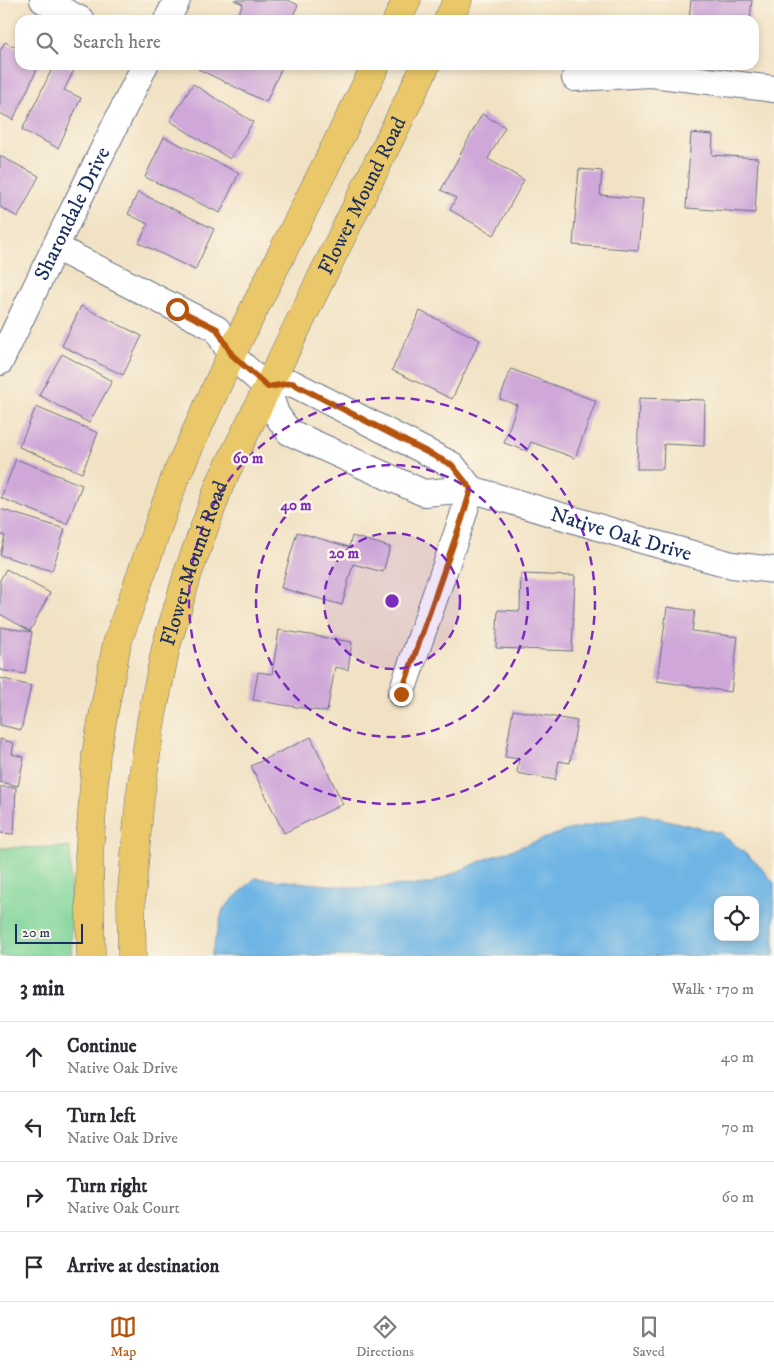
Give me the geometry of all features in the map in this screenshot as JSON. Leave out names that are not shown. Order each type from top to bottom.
[{"type":"main road","points":[[400,15],[407,0]]},
{"type":"main road","points":[[450,15],[458,0]]},
{"type":"main road","name":"Flower Mound Road","points":[[90,956],[89,856],[96,754],[117,643],[175,478],[232,355],[374,70]]},
{"type":"main road","name":"Flower Mound Road","points":[[132,956],[131,902],[140,797],[151,721],[166,648],[188,573],[220,484],[424,70]]},
{"type":"street","points":[[43,0],[72,15]]},
{"type":"street","points":[[170,15],[177,0]]},
{"type":"street","name":"Sharondale Drive","points":[[0,362],[54,247],[142,70]]},
{"type":"street","points":[[575,78],[651,74],[774,89]]},
{"type":"street","points":[[54,247],[217,329],[232,355],[268,387],[292,383],[452,465],[471,489],[401,694]]},
{"type":"street","name":"Native Oak Drive","points":[[268,387],[276,414],[289,432],[424,493],[471,489],[732,565],[774,570]]},
{"type":"green space","points":[[70,847],[72,956],[0,956],[0,848]]},
{"type":"water","points":[[642,814],[720,833],[757,863],[774,883],[774,956],[211,956],[223,909],[255,878],[359,888],[429,884],[486,859],[565,831]]},
{"type":"building","points":[[234,0],[288,0],[298,5],[293,15],[238,15],[243,4]]},
{"type":"building","points":[[691,0],[752,0],[750,15],[690,15]]},
{"type":"building","points":[[5,42],[15,47],[15,70],[37,70],[13,120],[0,113],[0,51]]},
{"type":"building","points":[[52,70],[74,70],[64,90],[81,98],[58,148],[22,130]]},
{"type":"building","points":[[200,70],[281,70],[266,102]]},
{"type":"building","points":[[193,84],[253,122],[230,159],[170,121]]},
{"type":"building","points":[[482,114],[505,127],[488,159],[524,180],[494,235],[450,210],[456,198],[441,190]]},
{"type":"building","points":[[691,133],[713,135],[712,155],[758,158],[755,213],[686,208]]},
{"type":"building","points":[[164,137],[239,173],[220,213],[145,177]]},
{"type":"building","points":[[0,156],[39,176],[18,217],[0,207]]},
{"type":"building","points":[[579,169],[602,171],[600,195],[643,199],[638,250],[573,245]]},
{"type":"building","points":[[138,192],[214,229],[195,270],[139,243],[148,224],[128,214]]},
{"type":"building","points":[[81,306],[142,336],[123,375],[62,346]]},
{"type":"building","points":[[420,311],[480,340],[452,399],[392,370]]},
{"type":"building","points":[[62,354],[112,381],[89,423],[39,395]]},
{"type":"building","points":[[511,369],[596,401],[575,458],[531,442],[527,451],[504,443],[517,405],[500,399]]},
{"type":"building","points":[[639,398],[705,400],[704,446],[664,444],[663,469],[637,469]]},
{"type":"building","points":[[36,407],[98,433],[82,473],[19,447]]},
{"type":"building","points":[[16,459],[82,485],[67,524],[1,498]]},
{"type":"building","points":[[0,509],[65,529],[52,571],[0,555],[5,536],[0,534]]},
{"type":"building","points":[[297,532],[349,547],[352,536],[390,547],[383,572],[353,564],[342,605],[281,588]]},
{"type":"building","points":[[6,569],[50,593],[30,631],[0,614],[0,580]]},
{"type":"building","points":[[521,574],[575,576],[572,651],[496,648],[498,610],[520,611]]},
{"type":"building","points":[[667,607],[695,611],[692,631],[738,637],[731,692],[657,681]]},
{"type":"building","points":[[0,627],[32,632],[25,674],[0,670]]},
{"type":"building","points":[[279,630],[352,642],[348,670],[335,667],[327,712],[253,700],[258,672],[272,674]]},
{"type":"building","points":[[0,678],[31,686],[21,730],[0,725]]},
{"type":"building","points":[[513,710],[577,721],[570,763],[559,761],[555,780],[517,773],[519,759],[505,757]]},
{"type":"building","points":[[311,737],[343,804],[284,833],[251,766]]},
{"type":"building","points":[[0,739],[14,743],[12,754],[24,757],[18,786],[0,782]]},
{"type":"building","points":[[0,787],[16,787],[14,834],[0,833]]},
{"type":"route","points":[[177,309],[217,329],[232,355],[268,387],[292,383],[452,465],[471,489],[401,694]]}]
